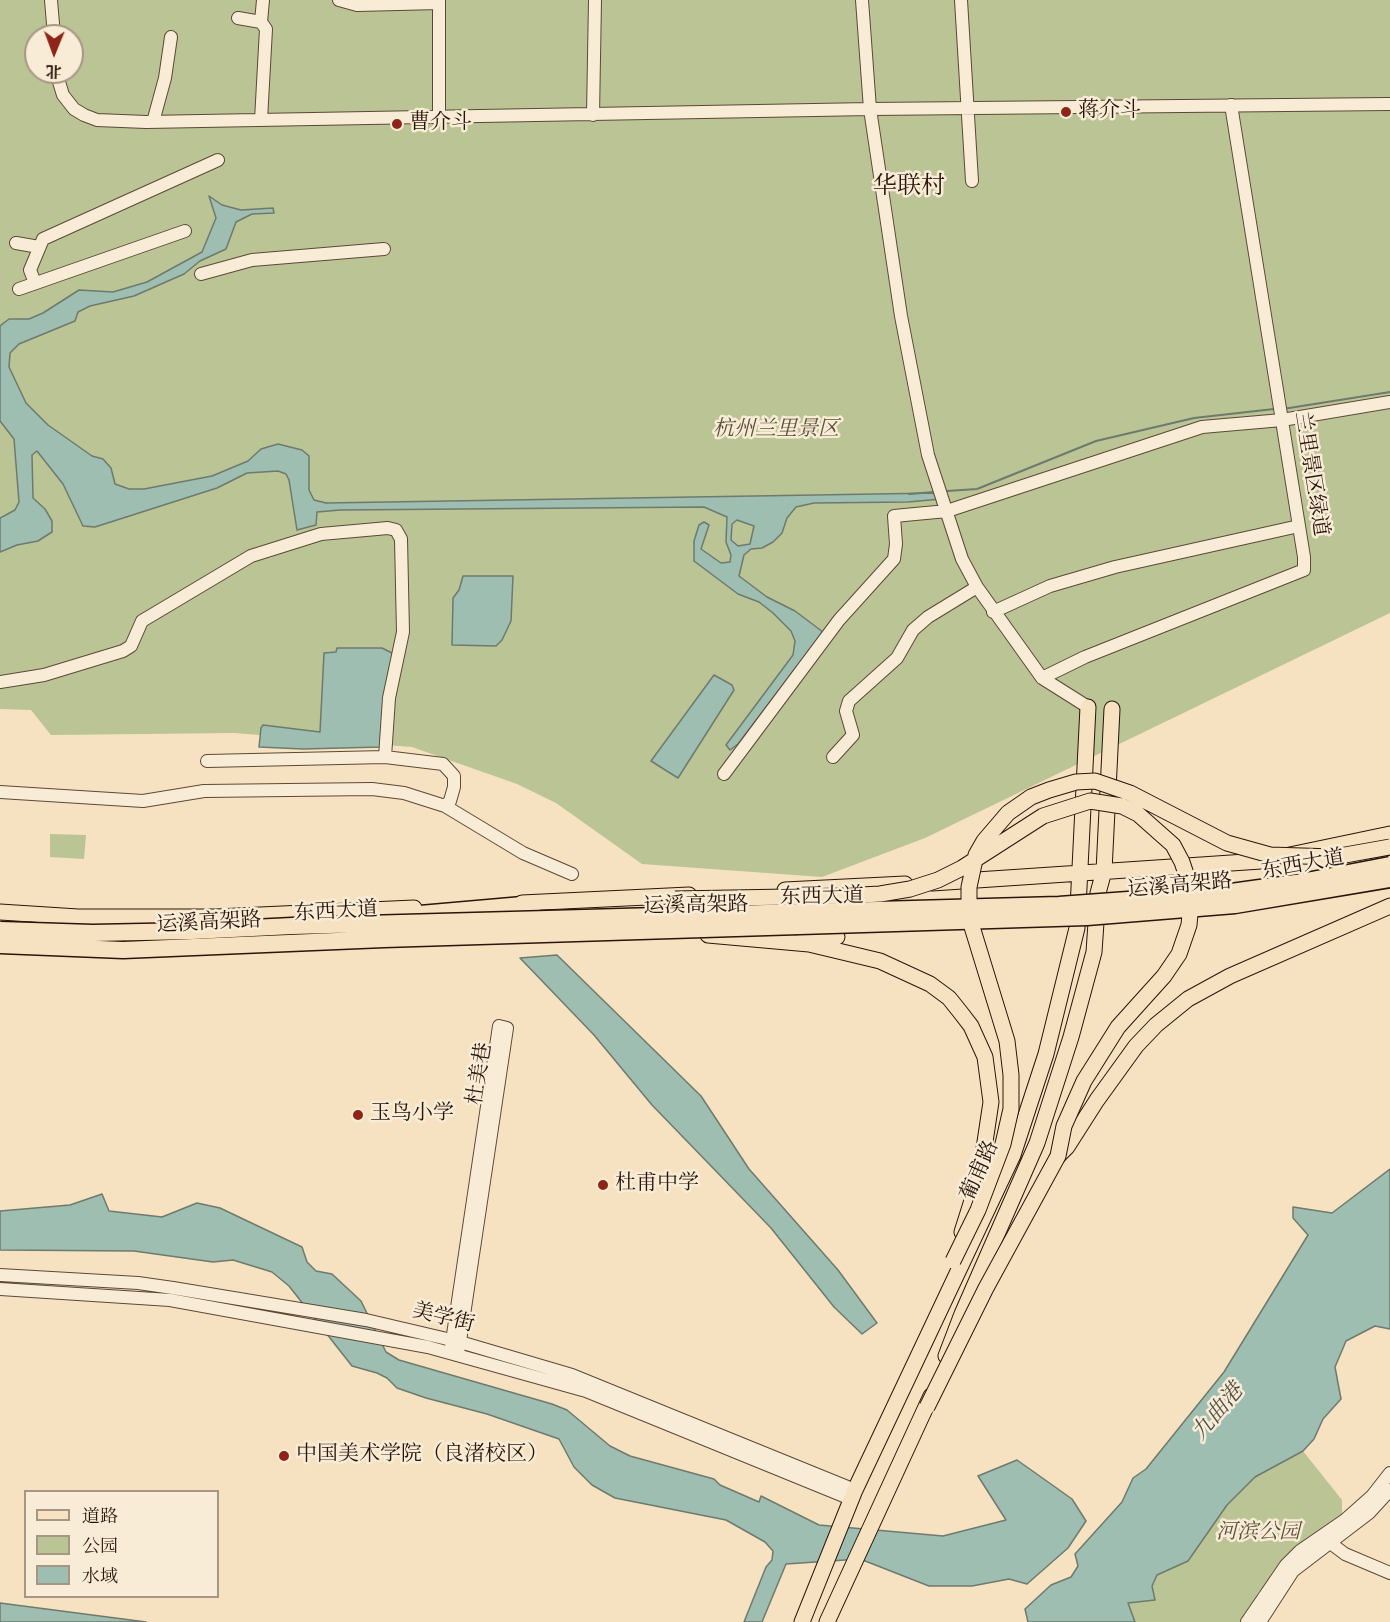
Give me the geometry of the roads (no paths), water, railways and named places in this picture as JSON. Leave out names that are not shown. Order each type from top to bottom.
[{"type":"highway","name":"运溪高架路","points":[[0,945],[123,950],[293,934],[1059,905],[1224,893],[1296,883],[1390,865]]},
{"type":"highway","name":"运溪高架路","points":[[0,930],[293,934],[1098,917],[1235,905],[1390,879]]},
{"type":"highway","points":[[293,934],[534,904]]},
{"type":"highway","points":[[293,934],[537,938]]},
{"type":"main road","name":"葡甫路","points":[[802,1622],[874,1447],[1013,1155],[1046,1054],[1064,990],[1077,928],[1088,707]]},
{"type":"main road","name":"葡甫路","points":[[827,1622],[927,1407],[962,1314],[1037,1143],[1071,1037],[1094,952],[1098,893],[1104,871],[1112,709]]},
{"type":"main road","points":[[874,1447],[953,1261],[978,1210],[999,1155],[1011,1109],[1011,1066],[1007,1041],[969,917],[969,887],[976,855],[984,841],[1008,813],[1031,797],[1049,790],[1076,782],[1095,781],[1130,793],[1227,843],[1270,855],[1334,857],[1390,847]]},
{"type":"main road","points":[[534,904],[843,896],[895,892],[921,886],[950,874],[1036,821],[1061,809],[1090,801],[1122,806],[1150,822],[1173,845],[1188,880],[1191,903],[1189,925],[1172,965],[1119,1027],[1084,1081],[1064,1126],[1058,1156],[986,1288],[927,1407]]},
{"type":"main road","points":[[0,912],[78,917],[216,917],[1026,879],[1104,871],[1261,861],[1390,834]]},
{"type":"main road","name":"东西大道","points":[[0,938],[99,941],[210,939],[536,926],[1078,911],[1219,901],[1335,883],[1390,871]]},
{"type":"main road","points":[[1058,1156],[1067,1148],[1097,1100],[1136,1046],[1156,1025],[1188,999],[1230,976],[1390,906]]},
{"type":"main road","points":[[708,935],[809,944],[880,962],[930,984],[949,998],[971,1026],[985,1057],[991,1102],[980,1175],[953,1261]]},
{"type":"main road","points":[[537,938],[708,935],[837,937]]},
{"type":"street","points":[[51,0],[53,24]]},
{"type":"street","points":[[261,120],[266,29],[261,22],[264,0]]},
{"type":"street","points":[[339,0],[357,5],[439,1],[439,117]]},
{"type":"street","points":[[593,115],[595,0]]},
{"type":"street","points":[[862,0],[870,110],[904,333],[928,456],[962,559],[977,587],[1042,678],[1088,707]]},
{"type":"street","points":[[961,0],[972,181]]},
{"type":"street","points":[[238,18],[261,22]]},
{"type":"street","points":[[153,122],[165,78],[171,37]]},
{"type":"street","points":[[60,84],[63,95],[74,109],[84,115],[97,120],[153,122],[967,108],[1390,104]]},
{"type":"street","name":"兰里景区绿道","points":[[1042,678],[1085,657],[1304,570],[1299,526],[1231,105]]},
{"type":"street","points":[[36,284],[30,270],[43,239],[218,160]]},
{"type":"street","points":[[18,289],[185,231]]},
{"type":"street","points":[[16,243],[39,247]]},
{"type":"street","points":[[201,274],[252,260],[384,249]]},
{"type":"street","points":[[723,774],[839,620],[894,559],[896,544],[894,516],[947,511],[1202,427],[1281,413],[1390,402]]},
{"type":"street","points":[[993,612],[1050,586],[1115,567],[1299,526]]},
{"type":"street","points":[[0,682],[44,675],[123,651],[131,646],[142,621],[251,556],[321,534],[388,528],[396,530],[401,539],[403,632],[389,698],[385,757]]},
{"type":"street","points":[[833,757],[853,735],[846,711],[849,701],[897,658],[913,630],[928,617],[977,587]]},
{"type":"street","points":[[207,761],[385,757],[443,764],[454,776],[450,801],[445,807]]},
{"type":"street","points":[[0,792],[143,801],[204,791],[372,789],[404,793],[445,807],[523,853],[572,874]]},
{"type":"street","name":"杜美巷","points":[[500,1026],[507,1028],[456,1347],[500,1026]]},
{"type":"street","name":"美学街","points":[[0,1275],[138,1283],[366,1320],[456,1347],[572,1375],[853,1494]]},
{"type":"street","name":"美学街","points":[[0,1289],[170,1300],[456,1347]]},
{"type":"street","points":[[1260,1622],[1293,1571],[1372,1496],[1390,1473]]},
{"type":"street","points":[[1247,1622],[1286,1565],[1300,1551],[1326,1540],[1369,1513],[1390,1490]]},
{"type":"street","points":[[1326,1540],[1353,1557],[1390,1573]]},
{"type":"water","points":[[209,196],[222,205],[241,210],[273,208],[274,213],[252,214],[236,222],[226,249],[200,261],[184,274],[134,296],[90,306],[78,312],[75,321],[19,344],[10,353],[9,367],[26,403],[48,425],[92,456],[103,459],[111,468],[115,484],[129,489],[144,489],[212,476],[248,461],[261,449],[278,444],[302,450],[309,456],[309,490],[314,500],[326,503],[937,493],[941,499],[908,502],[814,503],[796,507],[787,518],[782,533],[773,542],[762,548],[751,549],[744,555],[739,576],[767,597],[795,611],[823,632],[738,744],[730,750],[726,745],[793,655],[795,641],[791,631],[773,613],[759,602],[738,594],[694,561],[694,541],[699,525],[704,522],[709,525],[701,549],[721,563],[730,562],[731,555],[726,542],[727,517],[704,507],[340,510],[317,512],[316,525],[297,530],[289,480],[286,474],[278,471],[247,473],[217,488],[95,527],[83,526],[63,484],[37,451],[32,455],[33,498],[45,509],[52,521],[52,532],[38,541],[17,545],[0,552],[0,518],[15,510],[19,502],[14,439],[0,421],[0,326],[9,319],[29,319],[43,313],[79,290],[113,292],[147,282],[202,252],[216,218]],"holes":[[[737,520],[754,526],[750,544],[738,546],[731,540],[732,524]]]},
{"type":"water","points":[[463,576],[513,576],[511,621],[502,640],[496,646],[452,645],[453,598],[459,590]]},
{"type":"water","points":[[337,648],[382,648],[394,654],[381,747],[303,749],[259,747],[263,725],[320,732],[324,653],[336,652]]},
{"type":"water","points":[[714,675],[732,685],[734,690],[678,778],[651,761]]},
{"type":"water","points":[[557,955],[701,1096],[749,1169],[838,1270],[877,1323],[862,1334],[834,1307],[771,1228],[652,1105],[594,1035],[520,958]]},
{"type":"water","name":"九曲港","points":[[1390,1169],[1390,1329],[1375,1326],[1346,1341],[1335,1367],[1341,1399],[1323,1419],[1314,1439],[1303,1451],[1255,1477],[1227,1505],[1188,1561],[1157,1575],[1152,1586],[1155,1600],[1128,1603],[1135,1622],[1028,1622],[1025,1609],[1051,1585],[1071,1577],[1078,1566],[1075,1554],[1122,1502],[1133,1478],[1146,1469],[1224,1372],[1308,1235],[1293,1218],[1293,1207],[1332,1213]]},
{"type":"water","points":[[102,1194],[109,1211],[162,1217],[197,1203],[220,1208],[302,1247],[307,1262],[316,1271],[332,1274],[361,1301],[386,1352],[399,1360],[552,1404],[567,1410],[610,1446],[630,1456],[714,1479],[720,1485],[759,1502],[761,1496],[819,1525],[943,1536],[1006,1520],[978,1476],[1017,1460],[1072,1499],[1086,1521],[1068,1548],[1027,1584],[1009,1579],[972,1586],[929,1586],[860,1559],[786,1564],[762,1622],[744,1622],[766,1567],[772,1560],[773,1551],[765,1542],[726,1520],[615,1498],[592,1485],[574,1467],[559,1439],[487,1414],[397,1388],[387,1378],[377,1373],[352,1366],[289,1286],[272,1272],[233,1260],[213,1262],[134,1251],[0,1250],[0,1211],[70,1205]]},
{"type":"water","points":[[0,1603],[146,1622],[0,1622]]},
{"type":"waterway","points":[[1283,409],[1390,392]]},
{"type":"waterway","points":[[947,491],[977,489],[1096,441],[1194,418],[1274,409]]},
{"type":"waterway","points":[[909,494],[934,492]]},
{"type":"place","name":"蒋介斗","points":[[1066,112]]},
{"type":"place","name":"曹介斗","points":[[397,124]]},
{"type":"place","name":"玉鸟小学","points":[[358,1115]]},
{"type":"place","name":"杜甫中学","points":[[603,1185]]},
{"type":"place","name":"中国美术学院（良渚校区）","points":[[284,1456]]},
{"type":"district","name":"华联村","points":[[909,188]]},
{"type":"park label","name":"杭州兰里景区","points":[[776,431]]},
{"type":"park label","name":"河滨公园","points":[[1258,1534]]}]
